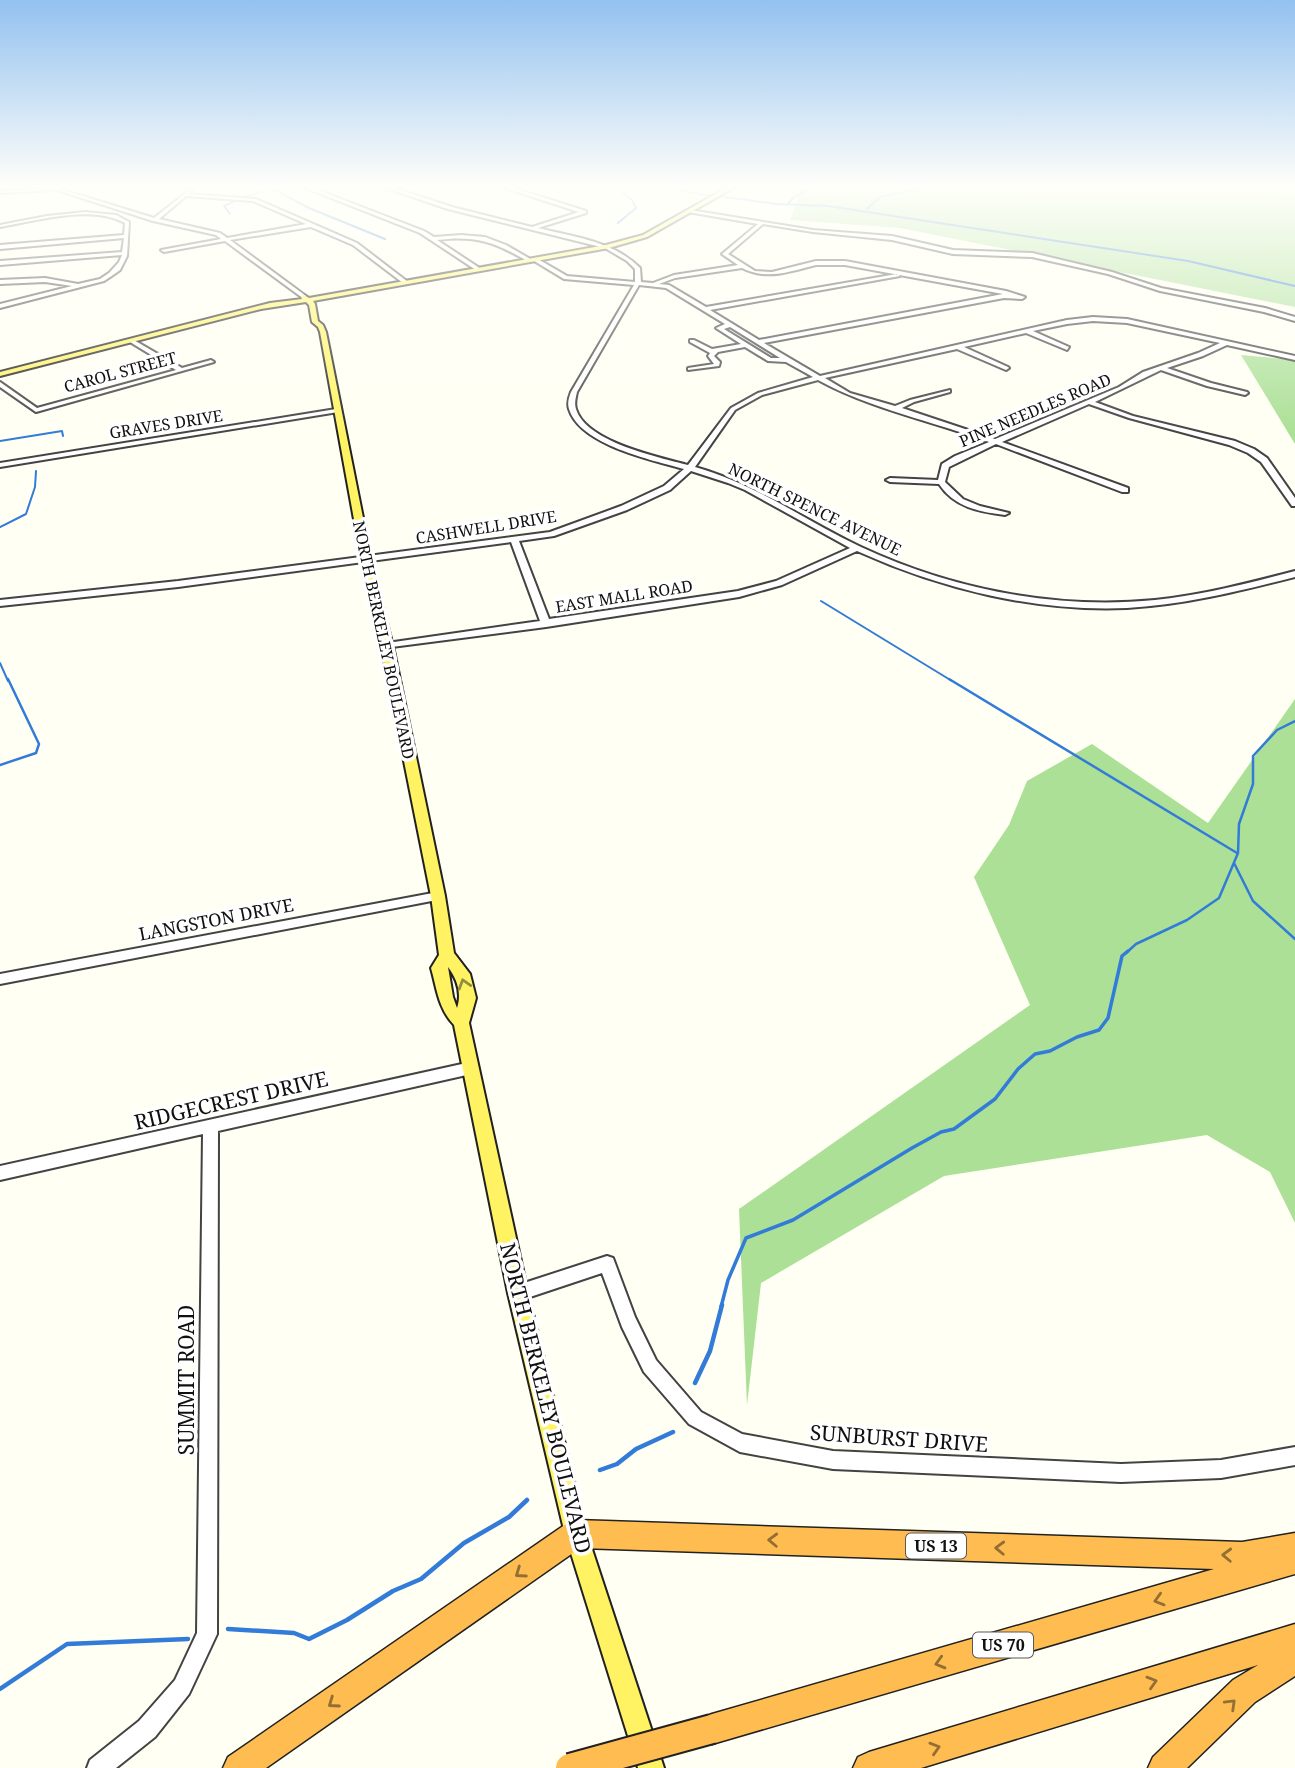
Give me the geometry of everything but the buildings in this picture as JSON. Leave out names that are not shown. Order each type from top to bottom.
[{"type":"highway","name":"US 13","points":[[576,1534],[1242,1556],[1295,1548]]},
{"type":"highway","points":[[239,1768],[576,1534]]},
{"type":"highway","name":"US 70","points":[[570,1768],[1295,1560]]},
{"type":"highway","points":[[869,1768],[1295,1639]]},
{"type":"highway","points":[[1164,1768],[1244,1691],[1295,1659]]},
{"type":"main road","points":[[0,374],[263,308],[475,270]]},
{"type":"main road","points":[[316,297],[366,288]]},
{"type":"main road","points":[[321,307],[329,298],[339,294]]},
{"type":"main road","name":"NORTH BERKELEY BOULEVARD","points":[[316,297],[321,307],[321,326],[336,411],[387,646],[438,896],[447,955],[462,974],[468,998],[461,1023],[518,1293],[576,1534],[651,1768]]},
{"type":"main road","name":"NORTH BERKELEY BOULEVARD","points":[[305,299],[312,304],[315,322],[321,326]]},
{"type":"main road","name":"NORTH BERKELEY BOULEVARD","points":[[447,955],[439,968],[450,1014],[461,1023]]},
{"type":"street","points":[[0,306],[80,286],[118,270]]},
{"type":"street","points":[[267,270],[305,299]]},
{"type":"street","points":[[279,270],[316,297]]},
{"type":"street","points":[[389,270],[405,282]]},
{"type":"street","points":[[549,270],[566,278],[667,286],[786,360],[848,394],[950,425],[1125,490]]},
{"type":"street","points":[[638,270],[638,283]]},
{"type":"street","points":[[656,284],[674,277],[721,270]]},
{"type":"street","points":[[749,270],[772,274],[793,270]]},
{"type":"street","points":[[872,270],[1005,295]]},
{"type":"street","points":[[1095,270],[1181,294],[1237,304],[1295,319]]},
{"type":"street","points":[[706,309],[904,275]]},
{"type":"street","points":[[0,282],[45,280],[80,286]]},
{"type":"street","name":"NORTH SPENCE AVENUE","points":[[638,283],[573,392],[572,408],[587,428],[616,446],[736,483],[857,548],[918,574],[989,593],[1072,605],[1149,604],[1222,593],[1295,574]]},
{"type":"street","points":[[692,341],[701,348],[715,351],[1005,295]]},
{"type":"street","name":"CASHWELL DRIVE","points":[[0,603],[178,584],[551,534],[624,509],[659,493],[691,468],[733,409],[744,401],[781,387],[818,378],[1079,320],[1109,319],[1295,358]]},
{"type":"street","points":[[730,324],[719,328],[772,361],[786,360]]},
{"type":"street","points":[[1027,331],[1067,348]]},
{"type":"street","points":[[132,341],[181,370]]},
{"type":"street","name":"PINE NEEDLES ROAD","points":[[941,482],[945,466],[1121,388],[1135,376],[1197,358],[1227,342]]},
{"type":"street","points":[[957,346],[1006,368]]},
{"type":"street","points":[[691,369],[717,365],[718,362],[711,356],[715,351]]},
{"type":"street","name":"CAROL STREET","points":[[0,384],[36,410],[211,362]]},
{"type":"street","points":[[1164,369],[1209,385],[1245,393]]},
{"type":"street","points":[[895,410],[912,401],[948,391]]},
{"type":"street","points":[[1089,402],[1131,417],[1233,443],[1251,451],[1264,460],[1295,504]]},
{"type":"street","name":"GRAVES DRIVE","points":[[0,465],[336,411]]},
{"type":"street","points":[[890,480],[941,482],[946,490],[968,506],[1005,513]]},
{"type":"street","points":[[514,540],[546,624]]},
{"type":"street","name":"EAST MALL ROAD","points":[[387,646],[739,594],[779,583],[857,548]]},
{"type":"street","name":"LANGSTON DRIVE","points":[[0,979],[438,896]]},
{"type":"street","name":"RIDGECREST DRIVE","points":[[0,1173],[471,1068]]},
{"type":"street","name":"SUMMIT ROAD","points":[[207,1634],[211,1126]]},
{"type":"street","name":"SUNBURST DRIVE","points":[[518,1293],[607,1264],[628,1321],[650,1366],[695,1418],[740,1443],[833,1460],[1121,1474],[1221,1469],[1295,1456]]},
{"type":"street","points":[[98,1768],[156,1719],[181,1687],[207,1634]]},
{"type":"green space","points":[[1108,270],[1295,270],[1295,307]]},
{"type":"green space","points":[[1241,355],[1295,360],[1295,444]]},
{"type":"green space","points":[[1295,699],[1295,1223],[1270,1172],[1207,1135],[944,1176],[761,1283],[747,1405],[739,1209],[1030,1005],[974,877],[1009,825],[1027,781],[1092,744],[1208,823]]},
{"type":"waterway","points":[[1224,270],[1295,286]]},
{"type":"waterway","points":[[0,441],[62,431],[63,436]]},
{"type":"waterway","points":[[0,527],[26,514],[35,487],[36,471]]},
{"type":"waterway","points":[[821,601],[952,681]]},
{"type":"waterway","points":[[0,663],[8,681]]},
{"type":"waterway","points":[[0,765],[36,753],[39,744],[8,679]]},
{"type":"waterway","points":[[949,679],[1237,853]]},
{"type":"waterway","points":[[1126,953],[1136,944],[1187,920],[1219,898],[1238,853],[1239,824],[1253,784],[1253,756],[1277,730],[1295,721]]},
{"type":"waterway","points":[[1234,863],[1253,901],[1295,939]]},
{"type":"waterway","points":[[721,1307],[728,1280],[746,1238],[793,1220],[912,1148],[941,1132],[954,1129],[995,1099],[1018,1069],[1035,1054],[1050,1051],[1077,1037],[1099,1030],[1108,1018],[1122,956],[1128,951]]},
{"type":"waterway","points":[[695,1383],[710,1351],[722,1305]]},
{"type":"waterway","points":[[600,1470],[617,1464],[636,1449],[673,1432]]},
{"type":"waterway","points":[[228,1629],[294,1633],[309,1639],[347,1620],[393,1591],[421,1579],[464,1543],[509,1517],[527,1500]]},
{"type":"waterway","points":[[0,1689],[67,1644],[188,1639]]}]
